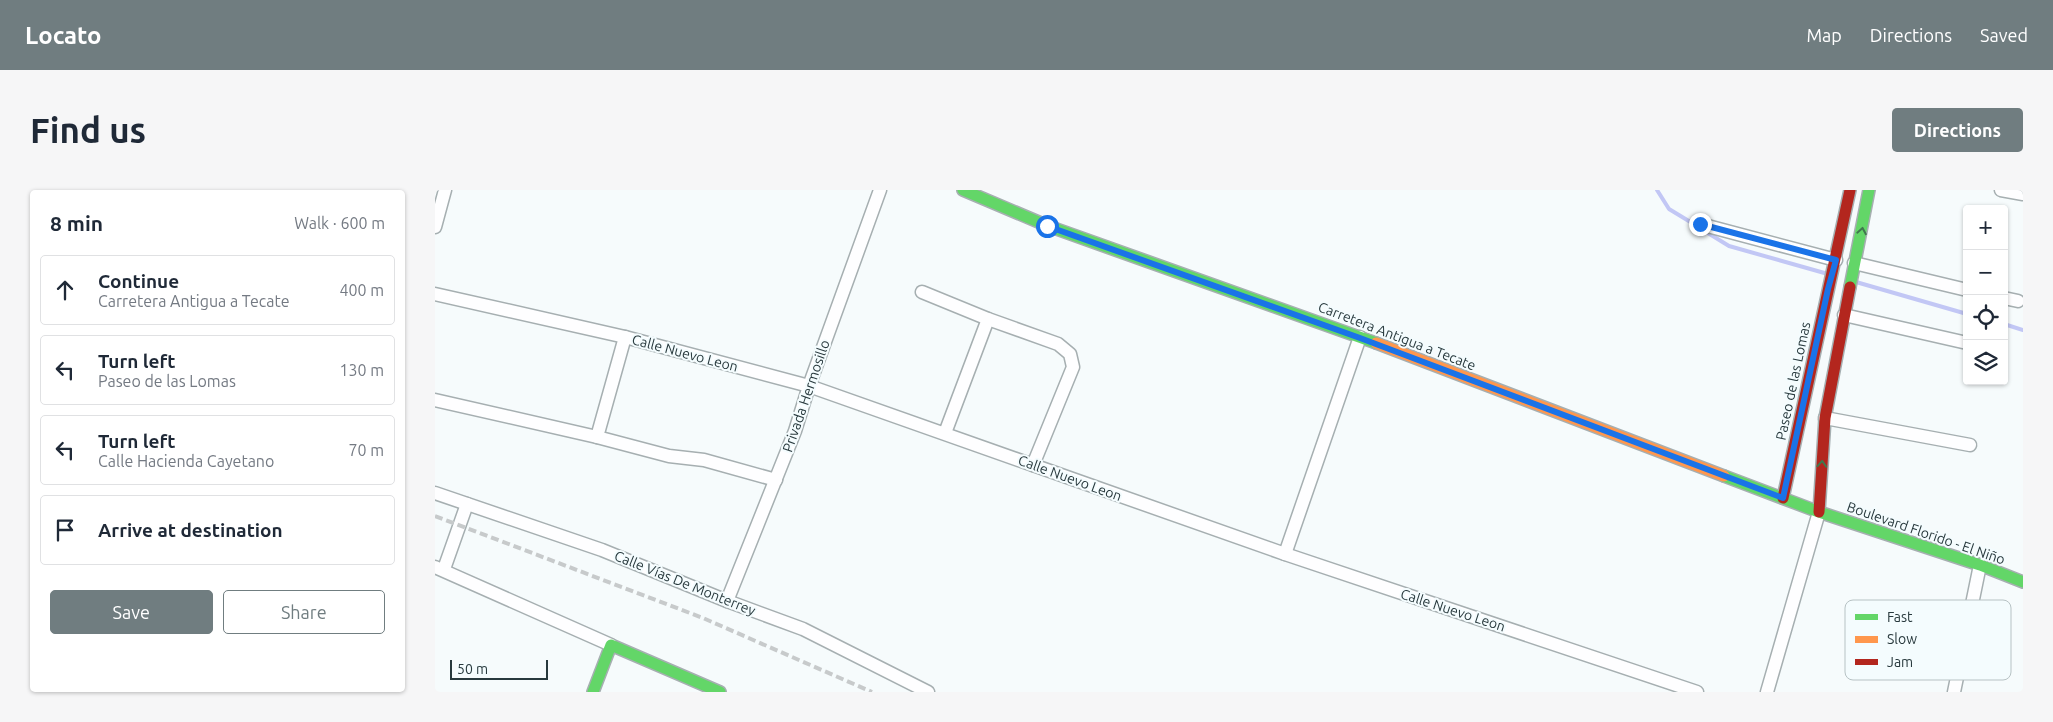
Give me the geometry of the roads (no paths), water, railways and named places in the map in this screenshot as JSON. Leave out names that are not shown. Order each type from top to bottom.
[{"type":"main road","name":"Carretera Antigua a Tecate","points":[[963,190],[1047,226],[1360,338],[1819,512]]},
{"type":"main road","name":"Paseo de las Lomas","points":[[1783,498],[1850,190]]},
{"type":"main road","points":[[1819,512],[1825,418],[1869,190]]},
{"type":"main road","points":[[1813,356],[1835,362]]},
{"type":"main road","name":"Boulevard Florido - El Niño","points":[[1819,512],[1980,565],[2023,582]]},
{"type":"main road","points":[[593,692],[611,645],[720,692]]},
{"type":"street","points":[[435,227],[445,190]]},
{"type":"street","name":"Privada Hermosillo","points":[[727,601],[795,432],[809,386],[880,190]]},
{"type":"street","points":[[2001,190],[2023,194]]},
{"type":"street","points":[[1700,224],[1835,265]]},
{"type":"street","points":[[1853,268],[1963,289]]},
{"type":"street","points":[[922,292],[988,319],[1058,344],[1070,354],[1073,367],[1033,465]]},
{"type":"street","name":"Calle Nuevo Leon","points":[[435,294],[625,337],[809,386],[1285,554],[1697,692]]},
{"type":"street","points":[[2008,299],[2018,301]]},
{"type":"street","points":[[1844,315],[1963,341]]},
{"type":"street","points":[[945,433],[988,319]]},
{"type":"street","points":[[597,437],[625,337]]},
{"type":"street","points":[[1285,554],[1360,338]]},
{"type":"street","points":[[435,400],[597,437],[669,456],[704,460],[776,480]]},
{"type":"street","points":[[1825,418],[1970,445]]},
{"type":"street","name":"Calle Vías De Monterrey","points":[[435,493],[602,550],[727,601],[803,629],[927,692]]},
{"type":"street","points":[[467,504],[439,568],[611,645]]},
{"type":"street","points":[[1767,692],[1819,512]]},
{"type":"street","points":[[1973,600],[1980,565]]},
{"type":"waterway","points":[[1657,190],[1669,209],[1697,226]]},
{"type":"waterway","points":[[1703,230],[1729,246],[1828,274]]},
{"type":"waterway","points":[[1856,282],[1963,313]]},
{"type":"waterway","points":[[2008,325],[2023,330]]},
{"type":"railway","points":[[435,516],[703,618],[872,692]]}]
